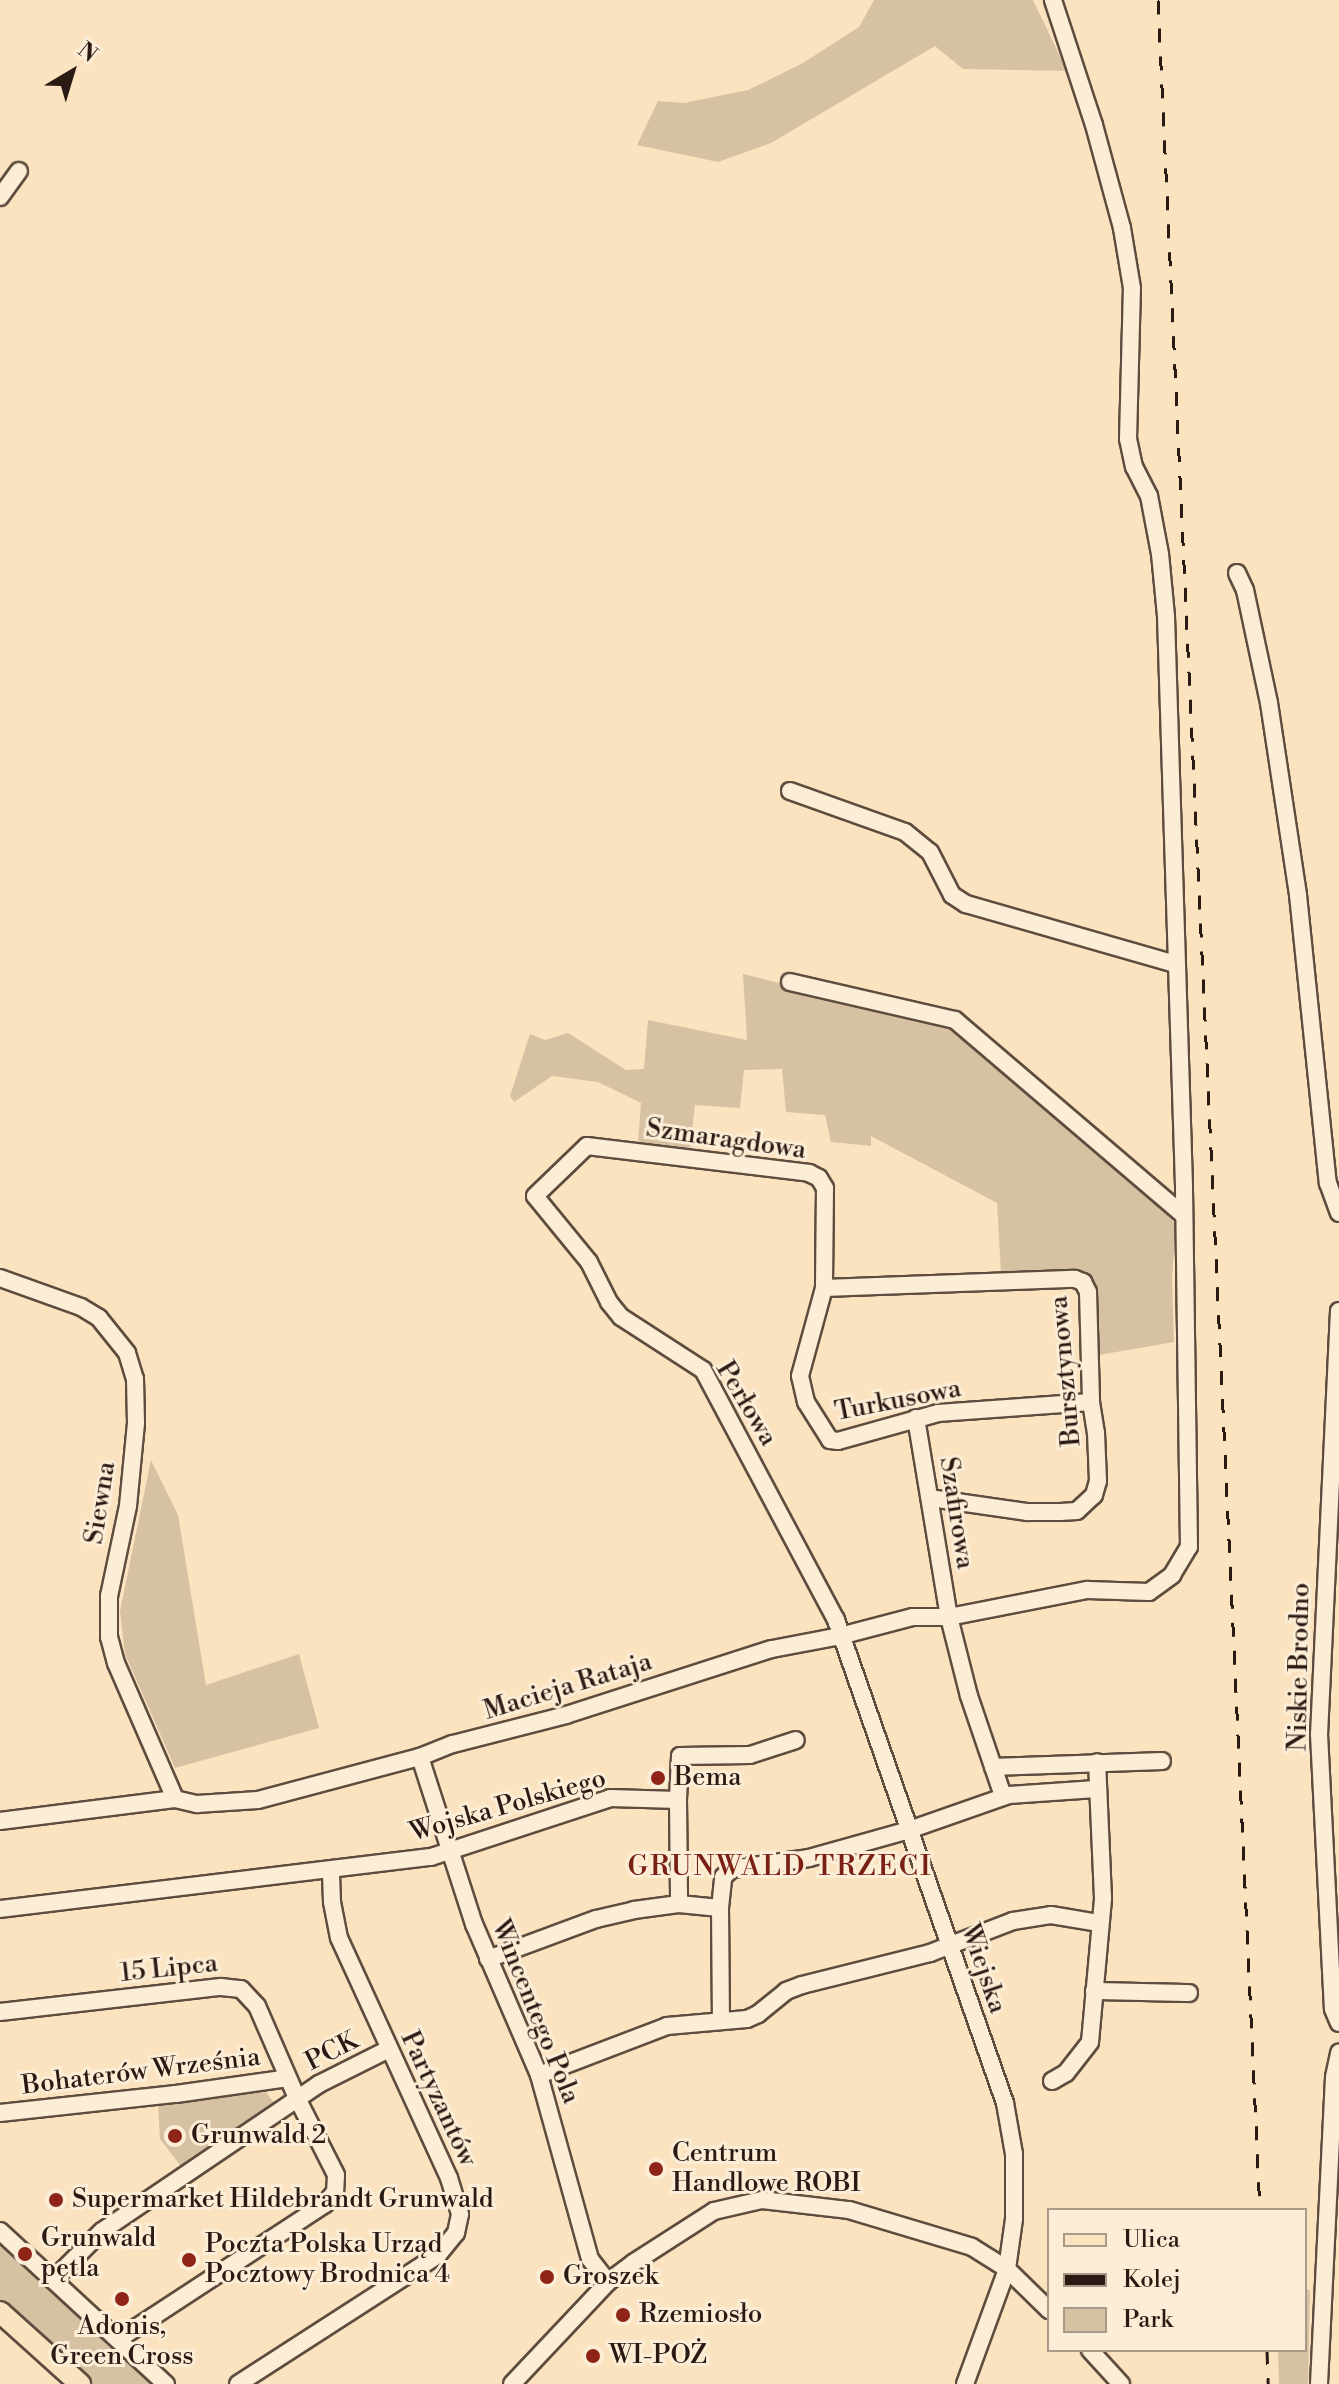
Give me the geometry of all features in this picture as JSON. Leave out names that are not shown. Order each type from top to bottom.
[{"type":"main road","points":[[0,2312],[80,2384]]},
{"type":"street","points":[[1053,0],[1098,138],[1122,228],[1132,288],[1128,439],[1134,467],[1149,496],[1160,554],[1166,616],[1183,1215]]},
{"type":"street","points":[[0,197],[19,171]]},
{"type":"street","points":[[1237,573],[1245,590],[1269,703],[1298,895],[1328,1183],[1339,1215]]},
{"type":"street","points":[[790,791],[905,832],[930,852],[952,895],[966,904],[1175,964]]},
{"type":"street","points":[[790,982],[955,1020],[1183,1215]]},
{"type":"street","name":"Szmaragdowa","points":[[535,1196],[587,1146],[809,1173],[819,1178],[825,1188],[824,1288]]},
{"type":"street","name":"Perłowa","points":[[535,1196],[589,1262],[609,1302],[621,1317],[703,1370],[786,1521],[836,1620],[840,1636]]},
{"type":"street","name":"Macieja Rataja","points":[[0,1821],[175,1799],[197,1804],[258,1800],[566,1715],[772,1649],[913,1617],[949,1617],[1087,1590],[1149,1592],[1172,1575],[1189,1547],[1183,1215]]},
{"type":"street","name":"Siewna","points":[[0,1278],[90,1313],[115,1335],[127,1353],[135,1379],[136,1423],[128,1506],[109,1596],[109,1637],[116,1663],[175,1799]]},
{"type":"street","name":"Bursztynowa","points":[[824,1288],[1075,1279],[1083,1282],[1088,1292],[1091,1402],[1098,1481],[1094,1495],[1077,1511],[1027,1512],[930,1498]]},
{"type":"street","name":"Turkusowa","points":[[824,1288],[800,1376],[806,1402],[823,1434],[830,1440],[838,1441],[938,1413],[1091,1402]]},
{"type":"street","name":"Niskie Brodno","points":[[1339,1311],[1319,1734],[1333,2009],[1339,2023]]},
{"type":"street","name":"Szafirowa","points":[[916,1418],[949,1617],[969,1696],[1003,1796]]},
{"type":"street","name":"Wiejska","points":[[840,1636],[1005,2103],[1015,2188],[1007,2269],[965,2384]]},
{"type":"street","points":[[679,1904],[680,1756],[750,1755],[796,1740]]},
{"type":"street","name":"Wincentego Pola","points":[[420,1757],[449,1851],[488,1959],[539,2075],[590,2259],[608,2282]]},
{"type":"street","points":[[993,1767],[1162,1761]]},
{"type":"street","points":[[1052,2081],[1066,2073],[1090,2042],[1103,1872],[1096,1789],[1097,1762]]},
{"type":"street","points":[[721,2018],[720,1908],[723,1877],[732,1869],[809,1858],[909,1830],[1003,1796],[1096,1789]]},
{"type":"street","name":"Wojska Polskiego","points":[[0,1909],[431,1857],[610,1798],[678,1800]]},
{"type":"street","name":"Partyzantów","points":[[238,2384],[438,2255],[456,2233],[460,2214],[449,2178],[339,1938],[332,1902],[331,1870]]},
{"type":"street","points":[[488,1959],[596,1919],[679,1904],[720,1908]]},
{"type":"street","points":[[539,2075],[667,2026],[721,2018],[747,2019],[786,1991],[802,1985],[949,1946],[1033,1916],[1072,1917],[1099,1923]]},
{"type":"street","name":"15 Lipca","points":[[0,2012],[221,1987],[241,1989],[257,2006],[288,2078]]},
{"type":"street","points":[[1094,1991],[1189,1993]]},
{"type":"street","name":"PCK","points":[[53,2280],[102,2231],[297,2098],[389,2049]]},
{"type":"street","points":[[1319,2384],[1334,2077],[1339,2053]]},
{"type":"street","points":[[119,2339],[331,2199],[336,2175],[288,2078]]},
{"type":"street","name":"Bohaterów Września","points":[[0,2113],[288,2078]]},
{"type":"street","points":[[512,2384],[608,2282],[674,2234],[714,2211],[762,2200],[817,2204],[886,2219],[972,2247],[1007,2269],[1047,2308]]},
{"type":"street","points":[[0,2231],[166,2384]]},
{"type":"street","points":[[1092,2352],[1121,2384]]},
{"type":"green space","points":[[874,0],[1033,0],[1067,71],[963,69],[935,46],[771,143],[718,162],[637,145],[658,101],[684,103],[748,90],[803,63],[859,27]]},
{"type":"green space","points":[[743,974],[940,1022],[977,1045],[1150,1193],[1176,1225],[1172,1278],[1174,1342],[1099,1355],[1092,1281],[1085,1271],[1001,1273],[997,1203],[871,1136],[871,1146],[831,1142],[825,1115],[786,1112],[782,1069],[744,1070],[740,1108],[695,1105],[690,1149],[638,1143],[641,1103],[598,1082],[552,1076],[514,1102],[510,1096],[530,1034],[545,1040],[568,1033],[626,1070],[644,1069],[648,1020],[747,1040]]},
{"type":"green space","points":[[151,1460],[178,1515],[206,1685],[299,1654],[319,1728],[175,1768],[125,1654],[120,1611]]},
{"type":"green space","points":[[266,2092],[275,2104],[183,2169],[160,2139],[158,2104]]},
{"type":"green space","points":[[0,2242],[156,2384],[93,2384],[0,2300]]},
{"type":"green space","points":[[1307,2290],[1310,2290],[1308,2384],[1279,2384],[1278,2352],[1307,2352]]},
{"type":"railway","points":[[1158,0],[1260,2208]]},
{"type":"railway","points":[[1267,2352],[1268,2384]]},
{"type":"place","name":"Bema","points":[[658,1778]]},
{"type":"place","name":"Grunwald 2","points":[[175,2136]]},
{"type":"place","name":"Centrum Handlowe ROBI","points":[[656,2169]]},
{"type":"place","name":"Supermarket Hildebrandt Grunwald","points":[[56,2200]]},
{"type":"place","name":"Grunwald pętla","points":[[25,2254]]},
{"type":"place","name":"Poczta Polska Urząd Pocztowy Brodnica 4","points":[[189,2260]]},
{"type":"place","name":"Groszek","points":[[547,2277]]},
{"type":"place","name":"Adonis, Green Cross","points":[[122,2299]]},
{"type":"place","name":"Rzemiosło","points":[[623,2315]]},
{"type":"place","name":"WI-POŻ","points":[[593,2356]]},
{"type":"district","name":"GRUNWALD TRZECI","points":[[780,1867]]}]
